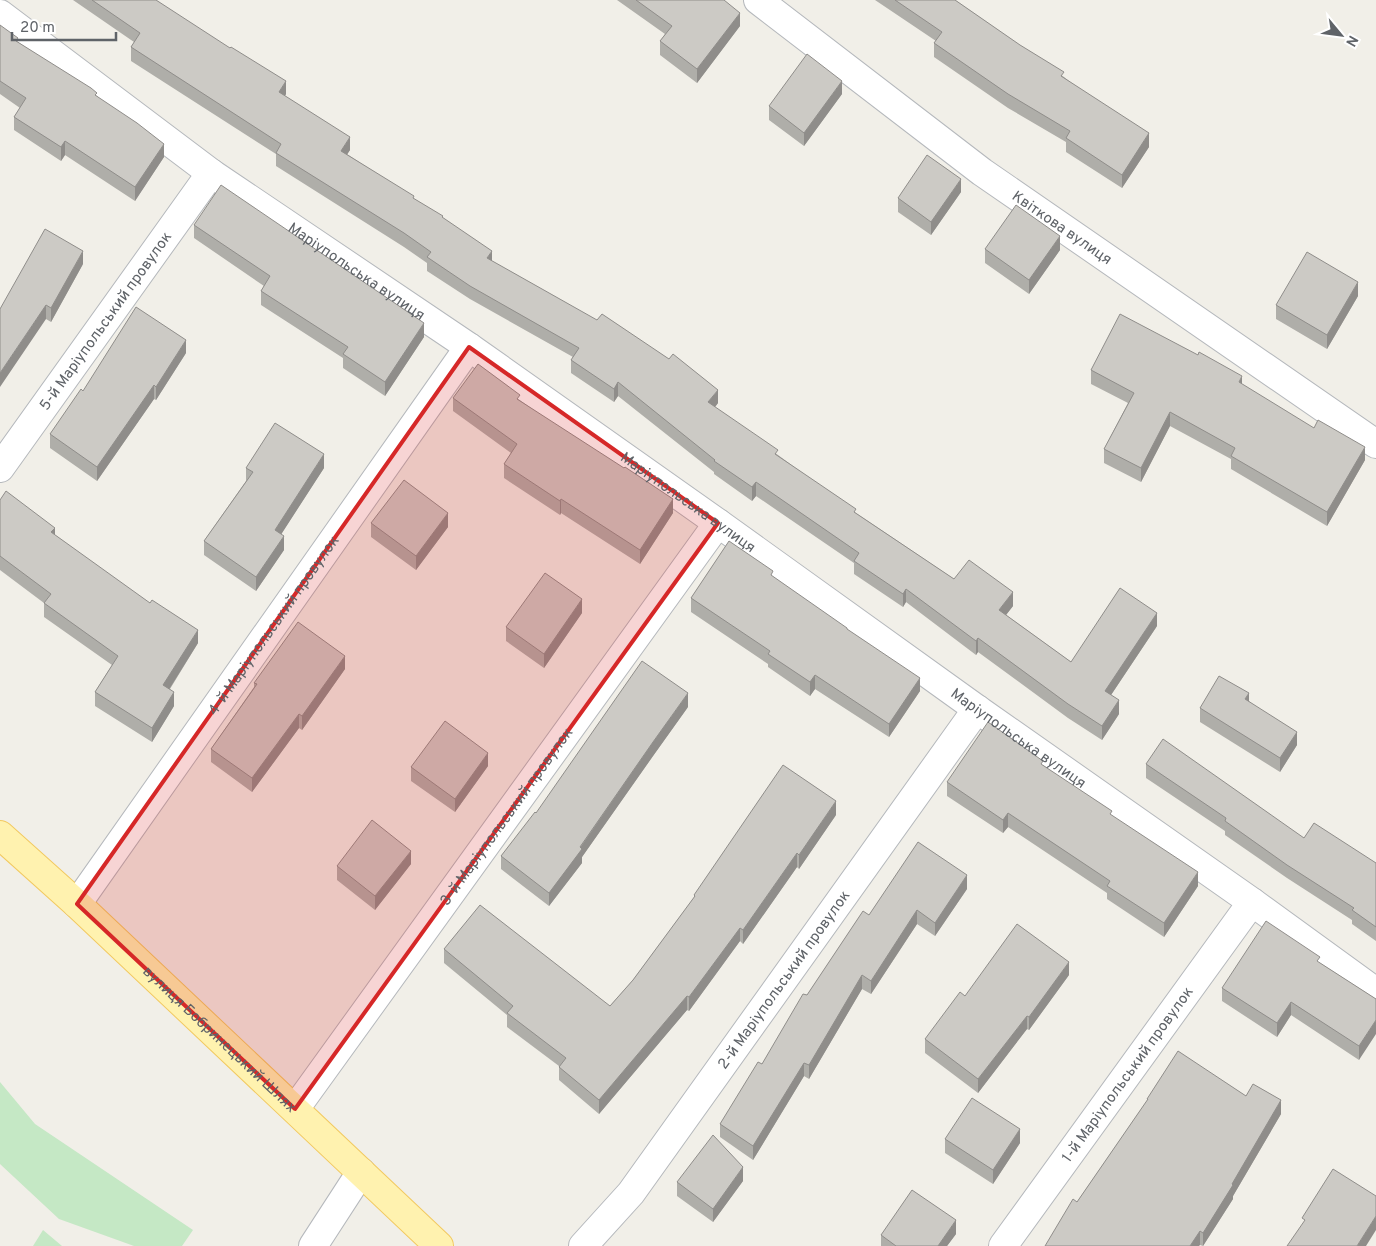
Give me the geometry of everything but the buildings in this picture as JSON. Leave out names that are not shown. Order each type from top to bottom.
[{"type":"main road","name":"вулиця Бобринецький Шлях","points":[[0,835],[77,904],[439,1246]]},
{"type":"street","name":"Квіткова вулиця","points":[[758,0],[982,172],[1376,444]]},
{"type":"street","name":"Маріупольська вулиця","points":[[0,14],[211,173],[469,347],[1376,992]]},
{"type":"street","name":"5-й Маріупольський провулок","points":[[0,468],[211,173]]},
{"type":"street","name":"4-й Маріупольський провулок","points":[[77,904],[469,347]]},
{"type":"street","name":"3-й Маріупольський провулок","points":[[295,1109],[718,523]]},
{"type":"street","name":"2-й Маріупольський провулок","points":[[583,1246],[631,1193],[977,708]]},
{"type":"street","name":"1-й Маріупольський провулок","points":[[1003,1246],[1252,902]]},
{"type":"street","points":[[313,1246],[361,1172]]},
{"type":"highlighted area","points":[[469,347],[718,523],[295,1109],[77,904]]},
{"type":"green space","points":[[0,1082],[35,1124],[193,1230],[182,1246],[134,1246],[59,1219],[0,1164]]},
{"type":"green space","points":[[43,1230],[62,1246],[33,1246]]}]
